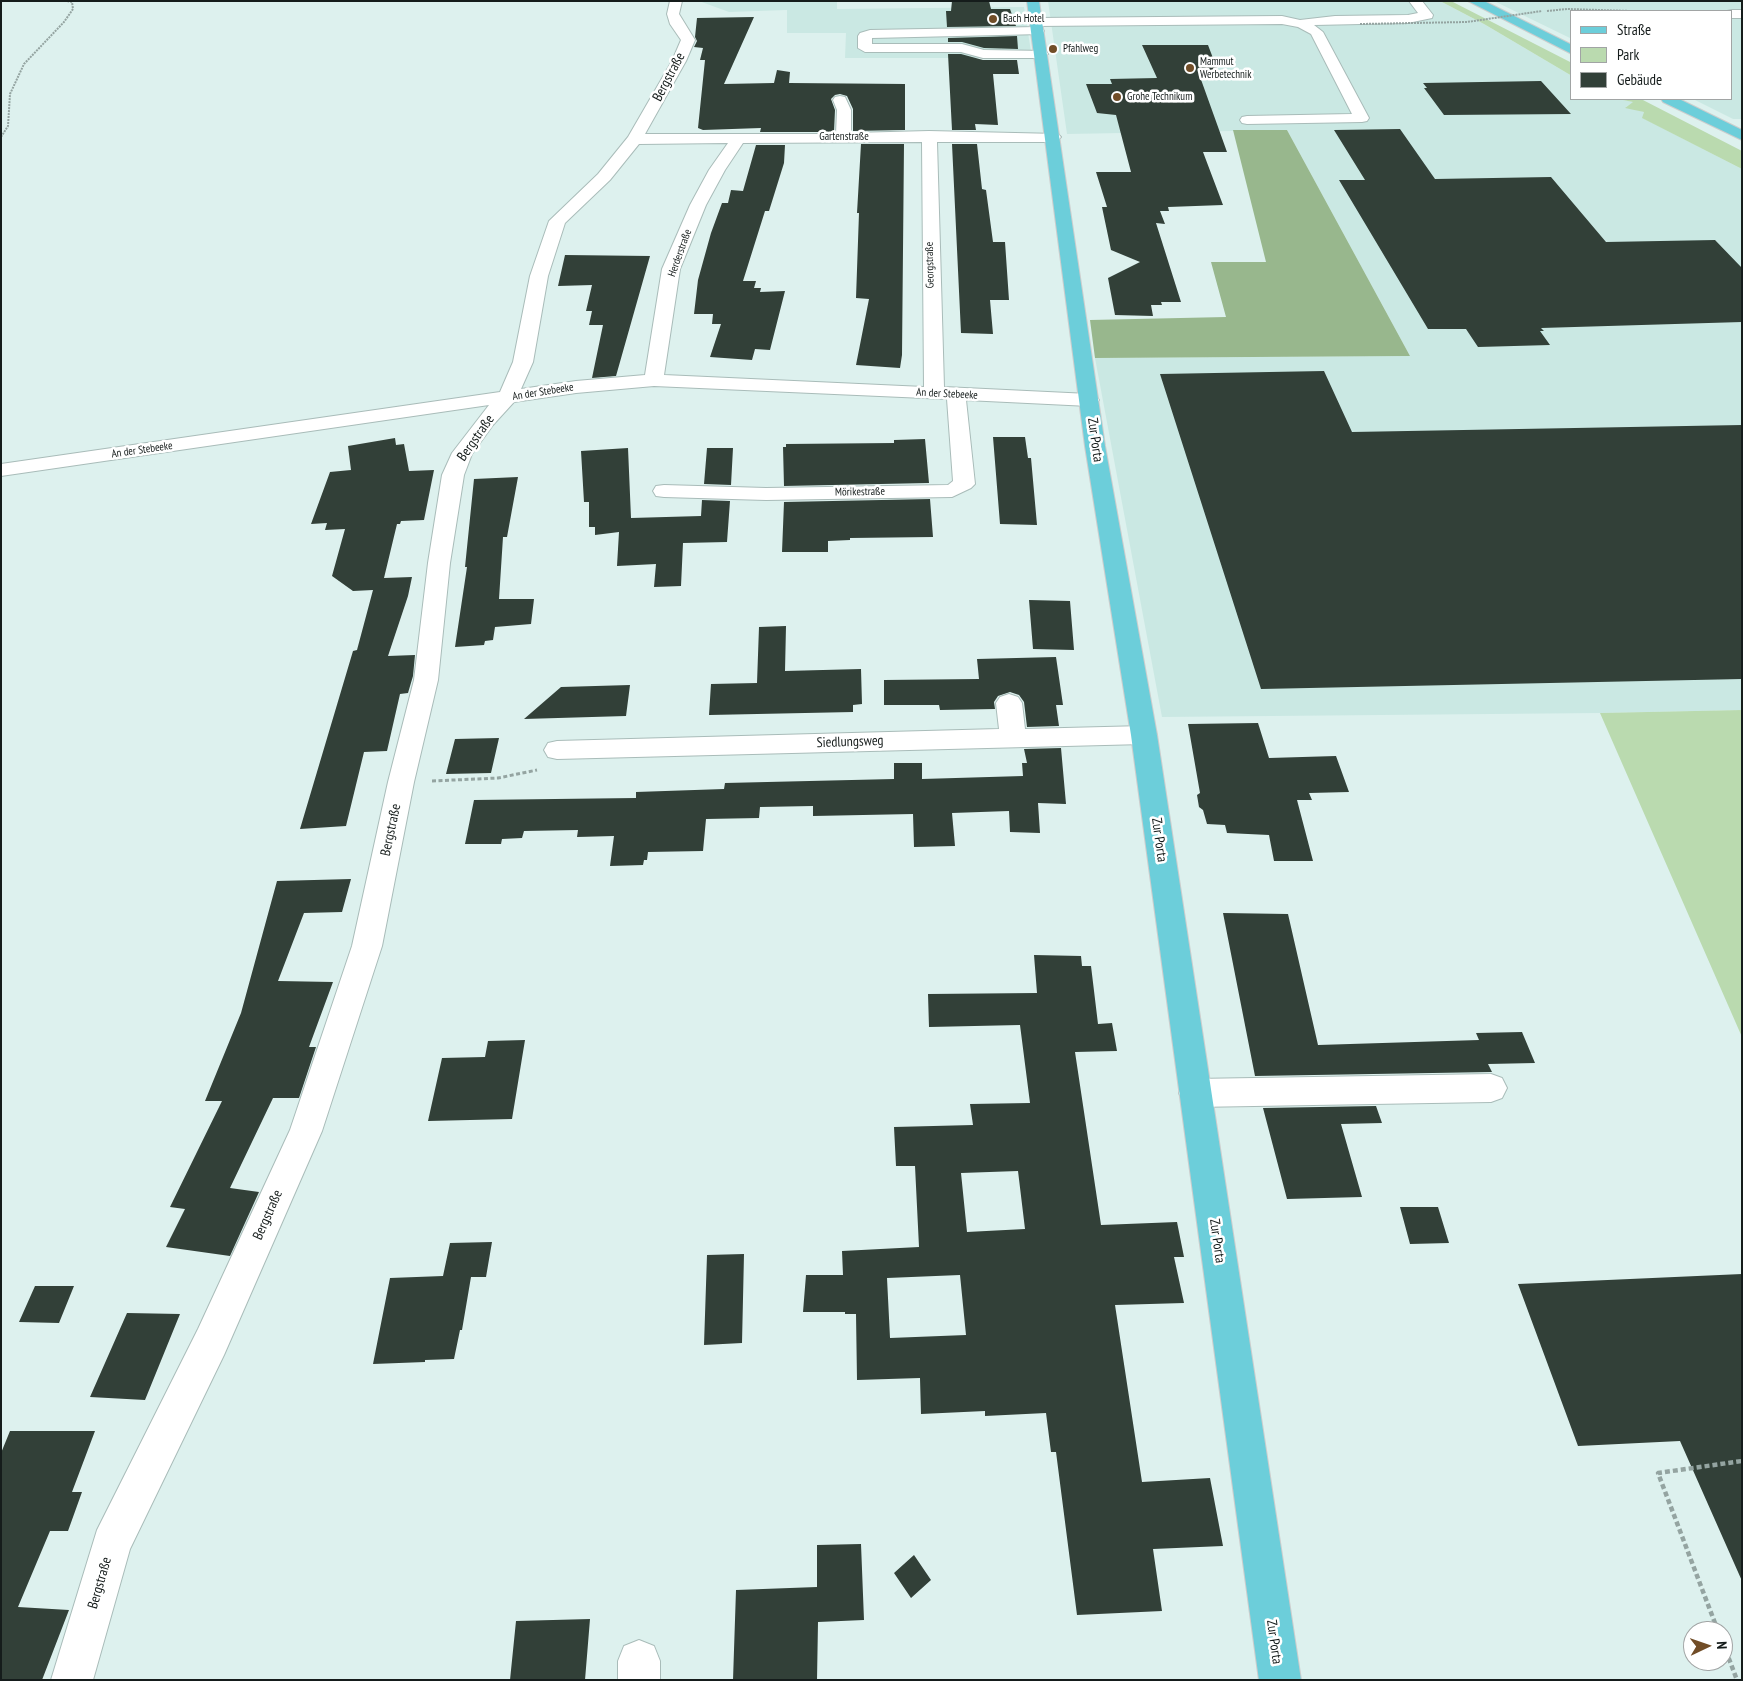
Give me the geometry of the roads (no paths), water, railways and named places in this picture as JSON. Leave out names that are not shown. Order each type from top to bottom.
[{"type":"main road","name":"Zur Porta","points":[[1033,1],[1089,400],[1144,734],[1280,1680]]},
{"type":"main road","points":[[1474,1],[1570,49]]},
{"type":"main road","points":[[1670,100],[1742,136]]},
{"type":"street","name":"Bergstraße","points":[[72,1680],[112,1544],[211,1342],[306,1131],[367,946],[401,782],[426,680],[439,563],[453,475],[462,453],[486,421],[508,398],[523,362],[539,276],[557,221],[604,177],[635,139],[670,78],[688,40],[686,34],[676,24],[673,14],[676,1]]},
{"type":"street","points":[[1302,24],[1306,22],[1408,18],[1426,15],[1415,1]]},
{"type":"street","points":[[1041,54],[984,54],[962,48],[865,48],[865,36],[870,34],[1037,26],[1282,20],[1302,24],[1316,32],[1362,118],[1247,120]]},
{"type":"street","points":[[840,100],[844,110],[843,137]]},
{"type":"street","name":"Georgstraße","points":[[929,136],[934,393]]},
{"type":"street","name":"Gartenstraße","points":[[635,139],[1053,136]]},
{"type":"street","name":"Herderstraße","points":[[654,380],[672,269],[698,204],[717,170],[740,138]]},
{"type":"street","name":"An der Stebeeke","points":[[1,470],[576,387],[654,380],[1089,400]]},
{"type":"street","name":"Mörikestraße","points":[[664,491],[766,494],[952,491],[964,484],[956,394]]},
{"type":"street","points":[[1009,703],[1013,737]]},
{"type":"street","name":"Siedlungsweg","points":[[557,750],[1144,734]]},
{"type":"street","points":[[1195,1093],[1491,1088]]},
{"type":"place","name":"Bach Hotel","points":[[993,19]]},
{"type":"place","name":"Pfahlweg","points":[[1053,49]]},
{"type":"place","name":"Mammut Werbetechnik","points":[[1190,68]]},
{"type":"place","name":"Grohe Technikum","points":[[1117,97]]}]
